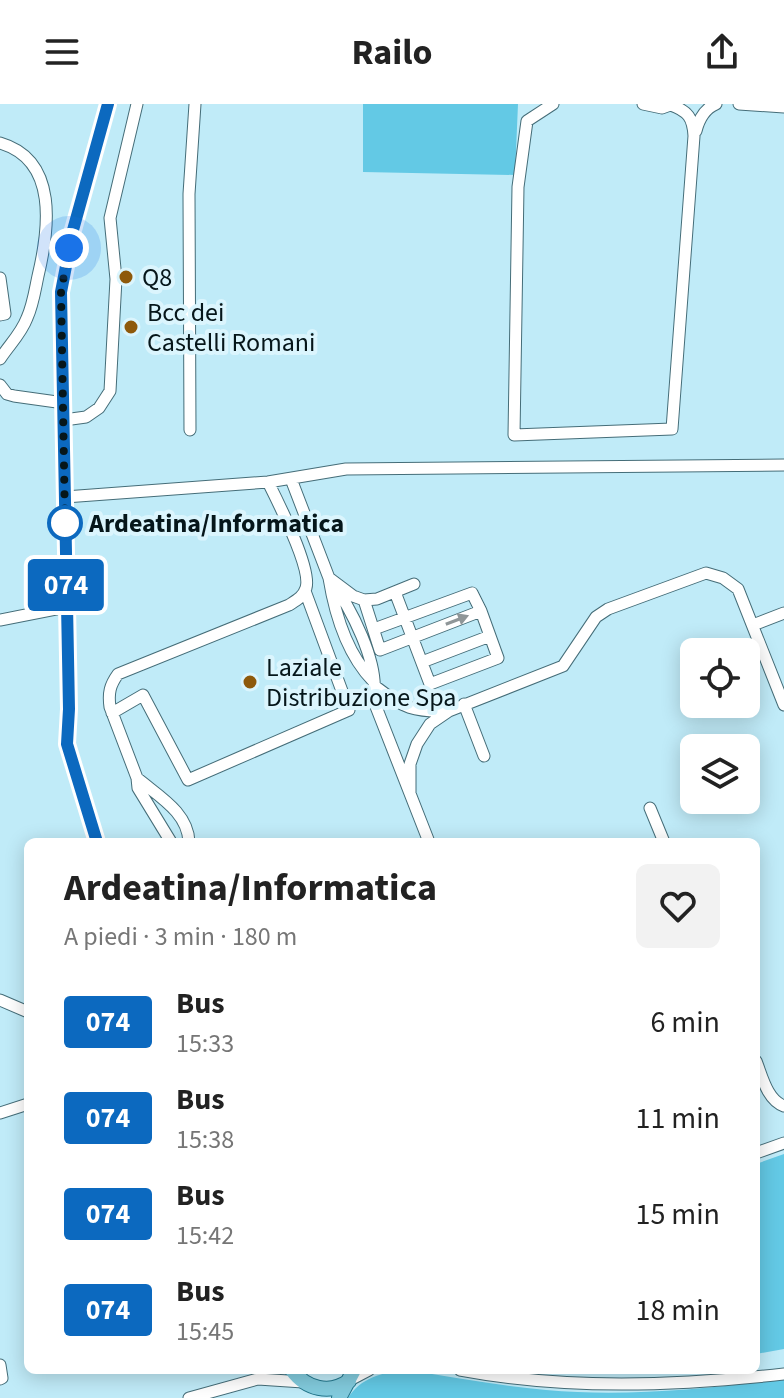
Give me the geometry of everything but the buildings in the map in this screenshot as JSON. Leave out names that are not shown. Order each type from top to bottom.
[{"type":"main road","points":[[96,838],[67,744],[64,403],[60,317],[62,279],[73,230],[108,104]]},
{"type":"main road","points":[[296,1374],[303,1382],[309,1398]]},
{"type":"main road","points":[[303,1382],[329,1389],[352,1375]]},
{"type":"main road","points":[[339,1398],[352,1375]]},
{"type":"street","points":[[64,420],[86,417],[99,408],[110,391],[116,279],[110,218],[137,104]]},
{"type":"street","points":[[190,430],[189,194],[195,104]]},
{"type":"street","points":[[553,104],[527,121],[518,187],[514,435],[672,429],[694,136],[692,119],[676,104],[652,108],[643,104]]},
{"type":"street","points":[[694,136],[702,114],[716,104]]},
{"type":"street","points":[[739,104],[784,107]]},
{"type":"street","points":[[0,143],[16,148],[39,174],[47,207],[47,239],[31,309],[22,329],[0,359]]},
{"type":"street","points":[[0,278],[5,314],[0,315]]},
{"type":"street","points":[[0,385],[7,394],[14,396],[64,403]]},
{"type":"street","points":[[65,497],[268,482],[346,469],[784,465]]},
{"type":"street","points":[[291,479],[329,578],[334,607],[357,664],[392,700],[418,711],[449,711]]},
{"type":"street","points":[[169,838],[138,788],[112,713],[108,696],[111,683],[118,674],[301,598],[307,573],[268,482]]},
{"type":"street","points":[[410,793],[410,764],[417,744],[430,724],[464,704],[563,666],[596,617],[608,609],[706,573],[723,578],[738,589],[784,705]]},
{"type":"street","points":[[329,578],[353,596],[364,600],[377,599],[414,584]]},
{"type":"street","points":[[112,713],[143,695],[188,780],[349,710],[305,591]]},
{"type":"street","points":[[374,629],[405,617],[472,593],[498,658],[430,684],[413,638],[405,617],[395,592]]},
{"type":"street","points":[[364,600],[380,650],[481,611]]},
{"type":"street","points":[[0,620],[66,607]]},
{"type":"street","points":[[753,625],[784,613]]},
{"type":"street","points":[[422,662],[490,636]]},
{"type":"street","points":[[374,684],[373,699],[427,838]]},
{"type":"street","points":[[464,704],[484,756]]},
{"type":"street","points":[[137,778],[183,818],[189,838]]},
{"type":"street","points":[[650,808],[662,838]]},
{"type":"street","points":[[0,1000],[24,1010]]},
{"type":"street","points":[[760,1071],[768,1091],[777,1103],[784,1106]]},
{"type":"street","points":[[0,1113],[24,1105]]},
{"type":"street","points":[[760,1152],[784,1143]]},
{"type":"street","points":[[0,1365],[0,1379]]},
{"type":"street","points":[[258,1379],[263,1374]]},
{"type":"street","points":[[483,1374],[524,1381],[591,1385],[682,1383],[784,1374]]},
{"type":"street","points":[[189,1398],[258,1379],[303,1382]]},
{"type":"shaded area","points":[[363,104],[518,104],[515,175],[363,172]]},
{"type":"shaded area","points":[[784,1154],[784,1349],[760,1353],[760,1163]]},
{"type":"shaded area","points":[[383,1374],[432,1374],[546,1390],[605,1393],[665,1391],[784,1379],[784,1398],[348,1398],[359,1385]]},
{"type":"bus line","name":"074","points":[[95,838],[67,744],[64,403],[60,317],[64,267],[108,104]]},
{"type":"place","name":"Q8","points":[[126,277]]},
{"type":"place","name":"Bcc dei Castelli Romani","points":[[131,327]]},
{"type":"place","name":"Ardeatina/Informatica","points":[[65,523]]},
{"type":"place","name":"Laziale Distribuzione Spa","points":[[250,682]]},
{"type":"route","points":[[65,523],[60,317],[64,267],[69,248]]}]
